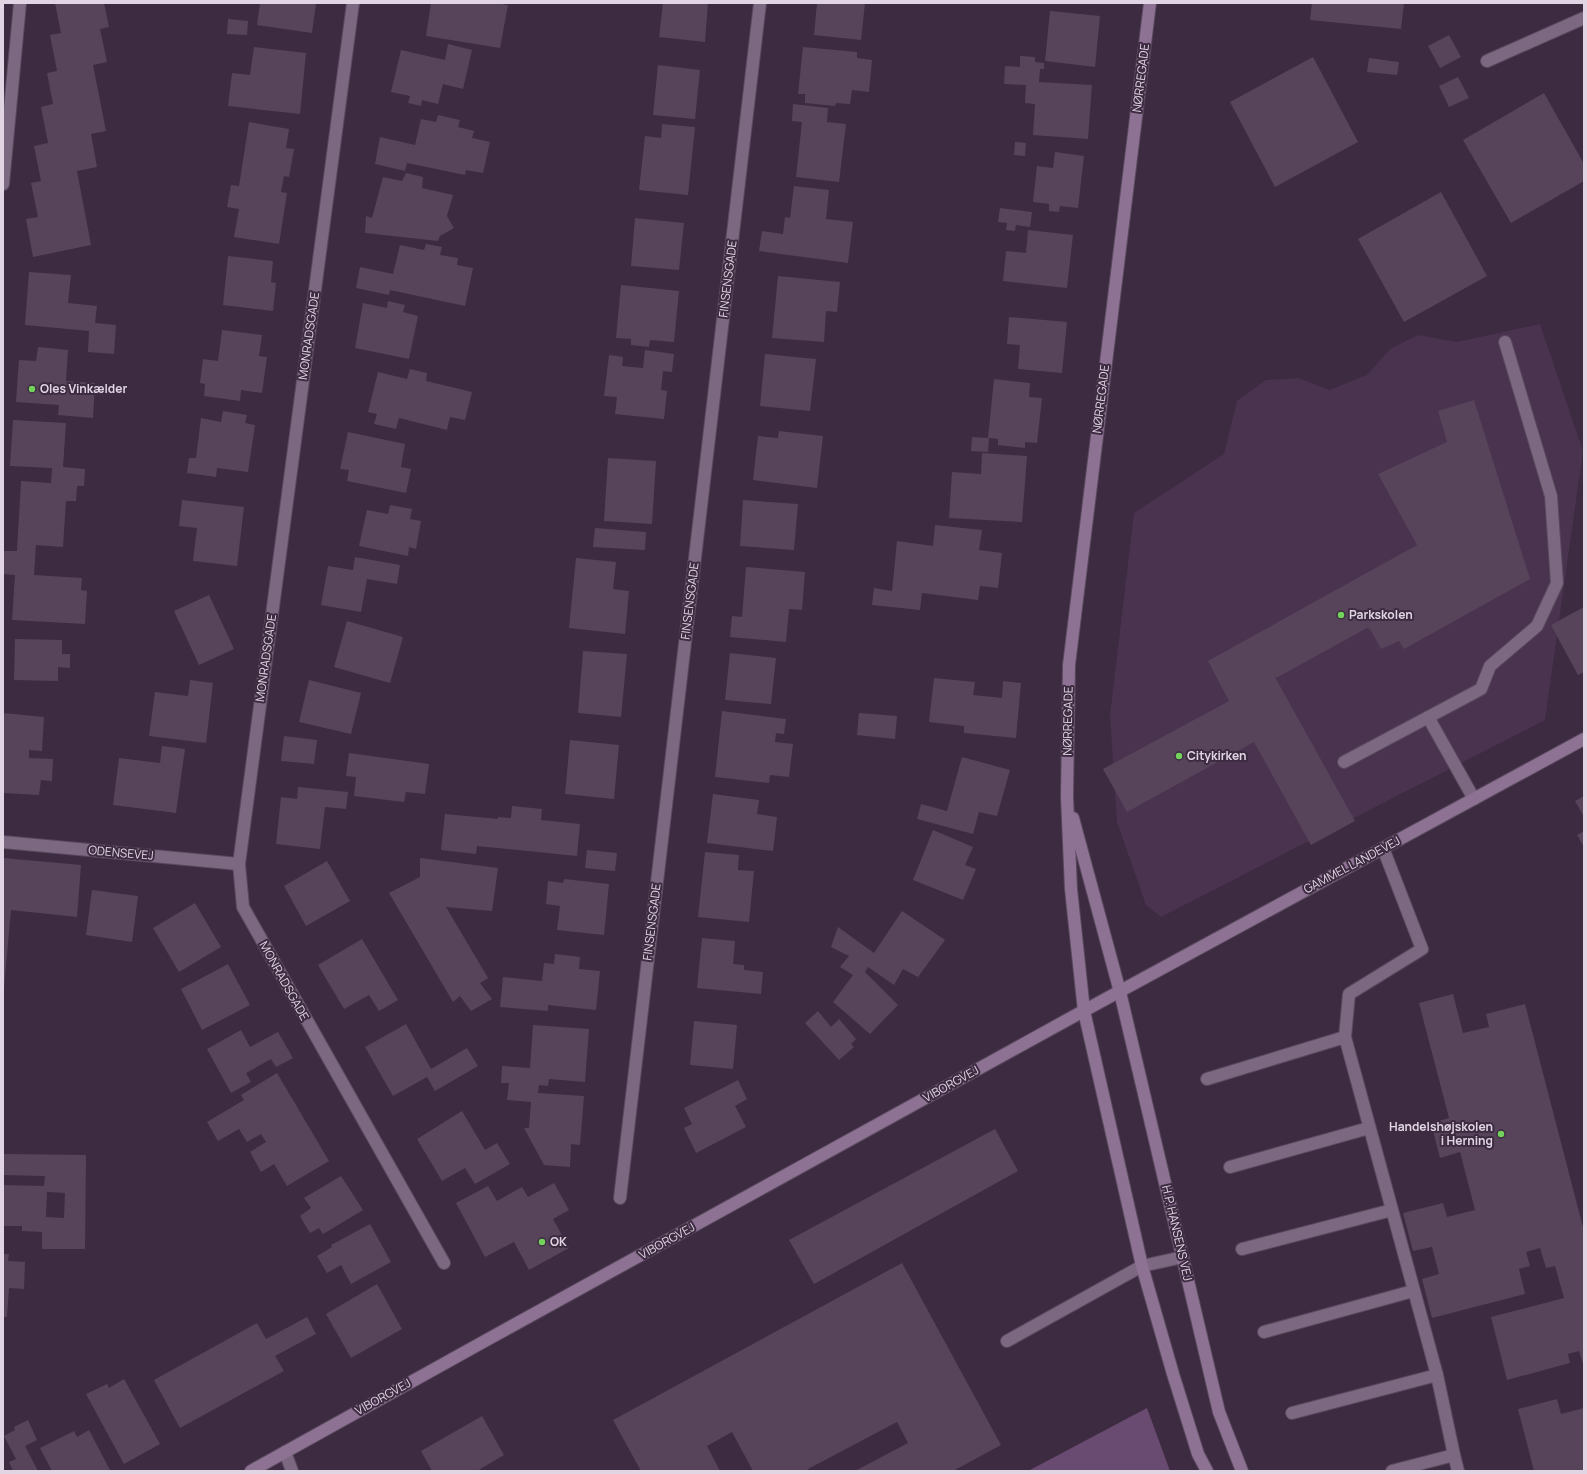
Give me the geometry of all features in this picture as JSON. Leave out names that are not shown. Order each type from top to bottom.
[{"type":"street","points":[[3,184],[20,3]]},
{"type":"street","name":"MONRADSGADE","points":[[353,3],[239,864],[243,907],[444,1263]]},
{"type":"street","name":"FINSENSGADE","points":[[620,1198],[760,3]]},
{"type":"street","name":"NØRREGADE","points":[[1084,1011],[1071,889],[1067,797],[1069,665],[1150,3]]},
{"type":"street","points":[[1487,61],[1584,18]]},
{"type":"street","points":[[1344,762],[1481,689],[1490,666],[1537,626],[1557,583],[1552,496],[1505,342]]},
{"type":"street","points":[[1428,717],[1474,799]]},
{"type":"street","name":"GAMMEL LANDEVEJ","points":[[1084,1011],[1584,739]]},
{"type":"street","name":"NØRREGADE","points":[[1067,797],[1120,992]]},
{"type":"street","name":"ODENSEVEJ","points":[[3,842],[239,864]]},
{"type":"street","points":[[1383,848],[1422,949],[1349,994],[1345,1037],[1436,1375],[1458,1471]]},
{"type":"street","name":"H.P. HANSENS VEJ","points":[[1120,992],[1219,1412],[1242,1471]]},
{"type":"street","points":[[1084,1011],[1142,1266],[1198,1454],[1207,1471]]},
{"type":"street","name":"VIBORGVEJ","points":[[251,1471],[1084,1011]]},
{"type":"street","points":[[1207,1079],[1345,1037]]},
{"type":"street","points":[[1230,1167],[1369,1128]]},
{"type":"street","points":[[1242,1249],[1392,1210]]},
{"type":"street","points":[[1007,1341],[1142,1266],[1183,1257]]},
{"type":"street","points":[[1264,1332],[1413,1291]]},
{"type":"street","points":[[1292,1413],[1436,1375]]},
{"type":"street","points":[[285,1452],[292,1471]]},
{"type":"street","points":[[1392,1471],[1454,1455]]},
{"type":"shaded area","name":"Parkskolen","points":[[1540,324],[1583,451],[1545,720],[1161,917],[1146,905],[1117,822],[1110,715],[1134,513],[1224,454],[1237,401],[1266,380],[1299,378],[1329,390],[1367,375],[1390,349],[1418,335],[1457,342]]},
{"type":"shaded area","points":[[1147,1408],[1170,1471],[1028,1471]]},
{"type":"building","points":[[55,3],[104,3],[109,27],[100,29],[107,62],[93,65],[106,131],[91,134],[97,167],[77,171],[91,245],[33,257],[26,219],[38,217],[31,183],[41,181],[34,146],[48,143],[41,107],[53,104],[47,73],[57,71],[50,35],[61,33]]},
{"type":"building","points":[[260,3],[316,3],[312,33],[257,25]]},
{"type":"building","points":[[431,3],[495,3],[508,5],[500,48],[426,36]]},
{"type":"building","points":[[663,3],[708,3],[705,42],[659,37]]},
{"type":"building","points":[[817,3],[865,3],[861,40],[814,35]]},
{"type":"building","points":[[1312,3],[1404,3],[1401,29],[1310,20]]},
{"type":"building","points":[[1050,11],[1100,16],[1095,67],[1045,61]]},
{"type":"building","points":[[228,19],[248,21],[247,35],[227,34]]},
{"type":"building","points":[[1449,35],[1461,57],[1440,68],[1428,46]]},
{"type":"building","points":[[448,44],[472,50],[463,89],[443,84],[438,104],[422,100],[421,106],[408,103],[410,96],[391,92],[401,50],[445,60]]},
{"type":"building","points":[[254,47],[306,53],[300,114],[228,106],[232,73],[250,75]]},
{"type":"building","points":[[803,47],[857,52],[857,58],[872,60],[869,92],[852,90],[850,104],[836,103],[835,106],[805,103],[805,94],[798,94]]},
{"type":"building","points":[[1020,56],[1035,57],[1035,62],[1044,63],[1044,69],[1040,69],[1039,82],[1092,85],[1088,139],[1033,135],[1035,104],[1025,103],[1026,85],[1004,84],[1005,66],[1020,67]]},
{"type":"building","points":[[1313,57],[1358,142],[1275,187],[1230,102]]},
{"type":"building","points":[[1369,58],[1399,62],[1397,75],[1367,72]]},
{"type":"building","points":[[658,65],[700,70],[695,119],[653,115]]},
{"type":"building","points":[[1458,77],[1469,98],[1449,107],[1439,86]]},
{"type":"building","points":[[1544,93],[1584,164],[1584,181],[1511,223],[1463,140]]},
{"type":"building","points":[[793,104],[828,108],[827,122],[846,124],[839,182],[796,177],[802,122],[792,121]]},
{"type":"building","points":[[438,115],[460,120],[458,127],[474,131],[472,138],[490,142],[483,173],[466,170],[465,175],[407,163],[405,171],[375,164],[380,137],[415,145],[421,119],[436,122]]},
{"type":"building","points":[[249,122],[289,129],[286,148],[294,149],[289,177],[284,176],[281,192],[287,193],[279,244],[234,237],[239,209],[227,207],[231,185],[239,186]]},
{"type":"building","points":[[662,124],[695,127],[688,195],[639,190],[645,136],[661,138]]},
{"type":"building","points":[[1015,142],[1026,143],[1025,156],[1014,155]]},
{"type":"building","points":[[1055,152],[1084,156],[1078,208],[1060,206],[1059,212],[1049,211],[1049,204],[1033,202],[1037,166],[1053,168]]},
{"type":"building","points":[[406,173],[423,177],[422,188],[453,195],[447,216],[454,228],[440,236],[438,241],[365,233],[366,216],[372,218],[383,177],[402,181]]},
{"type":"building","points":[[794,186],[829,190],[826,219],[853,222],[848,263],[759,251],[762,231],[783,234],[785,217],[790,218]]},
{"type":"building","points":[[1441,192],[1487,276],[1404,322],[1358,239]]},
{"type":"building","points":[[1000,208],[1032,212],[1030,227],[1016,225],[1015,231],[1006,230],[1007,223],[998,222]]},
{"type":"building","points":[[635,218],[684,223],[679,270],[631,266]]},
{"type":"building","points":[[1028,230],[1073,235],[1067,288],[1003,281],[1006,251],[1026,253]]},
{"type":"building","points":[[426,244],[442,247],[440,255],[458,258],[457,265],[473,268],[465,306],[390,290],[389,295],[356,288],[360,267],[393,274],[400,245],[424,250]]},
{"type":"building","points":[[228,256],[273,261],[271,282],[276,283],[273,311],[223,305]]},
{"type":"building","points":[[29,272],[71,275],[68,303],[97,306],[95,323],[116,325],[114,354],[88,352],[89,331],[25,325]]},
{"type":"building","points":[[778,276],[840,282],[837,312],[826,311],[824,342],[772,338]]},
{"type":"building","points":[[621,285],[679,291],[674,342],[650,340],[649,347],[631,345],[631,339],[616,338]]},
{"type":"building","points":[[388,301],[405,305],[403,312],[418,316],[409,359],[355,348],[363,303],[387,308]]},
{"type":"building","points":[[1009,317],[1067,322],[1062,373],[1018,369],[1020,345],[1007,344]]},
{"type":"building","points":[[222,330],[262,335],[259,356],[267,357],[262,393],[241,390],[240,401],[204,396],[205,384],[200,383],[203,359],[218,361]]},
{"type":"building","points":[[38,347],[68,350],[66,381],[95,383],[93,418],[58,415],[59,405],[16,402],[19,360],[36,361]]},
{"type":"building","points":[[645,350],[674,354],[672,372],[663,371],[661,390],[667,391],[664,419],[615,414],[617,397],[604,396],[609,355],[623,357],[622,366],[643,368]]},
{"type":"building","points":[[765,354],[816,359],[810,411],[760,406]]},
{"type":"building","points":[[410,369],[427,373],[426,381],[472,392],[465,420],[450,417],[447,430],[399,418],[396,429],[374,424],[377,414],[368,412],[378,372],[407,379]]},
{"type":"building","points":[[994,379],[1030,383],[1029,397],[1042,398],[1037,443],[1025,442],[1025,448],[998,445],[998,439],[989,438],[988,452],[971,451],[972,437],[988,438]]},
{"type":"building","points":[[1474,400],[1530,579],[1404,649],[1399,641],[1381,649],[1370,629],[1367,628],[1278,677],[1275,677],[1355,821],[1311,845],[1254,742],[1127,812],[1103,769],[1229,701],[1208,661],[1417,545],[1378,474],[1447,442],[1438,411]]},
{"type":"building","points":[[223,411],[247,415],[245,423],[255,425],[248,472],[217,468],[216,477],[187,473],[189,458],[196,458],[201,418],[221,422]]},
{"type":"building","points":[[13,420],[66,423],[63,467],[85,469],[84,486],[77,486],[76,501],[66,501],[63,547],[36,545],[34,575],[82,578],[81,590],[87,591],[85,624],[12,620],[15,575],[3,574],[3,551],[17,551],[21,481],[51,483],[52,468],[10,466]]},
{"type":"building","points":[[779,431],[823,436],[817,488],[753,480],[758,436],[778,438]]},
{"type":"building","points":[[348,432],[405,444],[401,467],[411,469],[406,493],[347,481],[349,470],[340,469]]},
{"type":"building","points":[[982,453],[1027,456],[1022,522],[949,518],[952,472],[981,474]]},
{"type":"building","points":[[608,458],[656,461],[652,524],[604,521]]},
{"type":"building","points":[[182,500],[244,507],[237,566],[193,561],[197,528],[179,526]]},
{"type":"building","points":[[743,500],[798,504],[794,550],[740,546]]},
{"type":"building","points":[[390,505],[412,509],[410,519],[421,521],[416,549],[409,547],[408,556],[359,546],[367,510],[388,514]]},
{"type":"building","points":[[935,525],[982,530],[979,550],[1002,553],[998,588],[980,586],[978,600],[922,593],[920,610],[872,605],[874,588],[892,591],[897,541],[933,546]]},
{"type":"building","points":[[595,528],[646,532],[645,550],[593,547]]},
{"type":"building","points":[[355,557],[400,565],[397,584],[367,579],[361,612],[321,605],[328,566],[353,570]]},
{"type":"building","points":[[576,558],[616,562],[613,589],[629,591],[625,634],[569,628]]},
{"type":"building","points":[[746,567],[805,572],[802,610],[789,609],[786,642],[730,637],[732,616],[742,617]]},
{"type":"building","points":[[209,595],[234,649],[199,665],[174,611]]},
{"type":"building","points":[[1584,607],[1584,672],[1578,675],[1551,625]]},
{"type":"building","points":[[347,621],[403,637],[390,683],[334,667]]},
{"type":"building","points":[[15,639],[62,640],[62,654],[70,654],[70,668],[58,667],[58,681],[14,680]]},
{"type":"building","points":[[583,651],[627,654],[621,717],[578,713]]},
{"type":"building","points":[[730,653],[776,658],[771,704],[725,700]]},
{"type":"building","points":[[934,678],[975,682],[973,695],[1002,698],[1003,681],[1021,683],[1016,738],[964,733],[964,726],[929,722]]},
{"type":"building","points":[[190,680],[213,683],[206,743],[149,736],[155,692],[188,696]]},
{"type":"building","points":[[309,680],[361,693],[351,734],[299,722]]},
{"type":"building","points":[[722,711],[786,719],[784,734],[776,733],[775,742],[793,744],[789,777],[770,775],[769,783],[715,777]]},
{"type":"building","points":[[3,713],[44,717],[42,751],[29,750],[29,758],[53,759],[52,781],[41,780],[39,795],[3,793]]},
{"type":"building","points":[[859,713],[897,716],[895,739],[857,735]]},
{"type":"building","points":[[284,736],[317,740],[314,764],[281,761]]},
{"type":"building","points":[[570,740],[619,745],[614,799],[565,794]]},
{"type":"building","points":[[162,746],[185,749],[176,813],[113,805],[119,758],[160,763]]},
{"type":"building","points":[[349,753],[429,764],[425,794],[406,792],[404,802],[354,796],[356,777],[346,776]]},
{"type":"building","points":[[962,757],[1010,770],[997,816],[979,812],[973,834],[917,819],[921,804],[947,811]]},
{"type":"building","points":[[298,787],[348,792],[346,809],[325,807],[320,849],[276,844],[281,797],[297,799]]},
{"type":"building","points":[[713,794],[759,800],[757,814],[777,817],[773,851],[707,843]]},
{"type":"building","points":[[1584,796],[1584,817],[1575,801]]},
{"type":"building","points":[[512,806],[542,809],[541,820],[580,824],[577,856],[477,846],[476,854],[441,850],[445,814],[498,819],[498,817],[511,818]]},
{"type":"building","points":[[933,830],[973,847],[965,865],[976,869],[963,900],[913,880]]},
{"type":"building","points":[[1584,831],[1584,847],[1577,835]]},
{"type":"building","points":[[587,850],[617,853],[615,871],[585,868]]},
{"type":"building","points":[[705,852],[739,855],[738,870],[754,871],[749,922],[698,917]]},
{"type":"building","points":[[3,858],[81,865],[77,917],[11,910],[4,988]]},
{"type":"building","points":[[420,858],[498,868],[492,911],[446,907],[488,978],[480,983],[492,999],[471,1011],[460,996],[453,1002],[389,893],[420,877]]},
{"type":"building","points":[[327,861],[350,901],[306,926],[284,886]]},
{"type":"building","points":[[564,879],[609,884],[604,935],[557,930],[560,906],[546,904],[548,881],[563,883]]},
{"type":"building","points":[[92,890],[138,896],[132,942],[86,935]]},
{"type":"building","points":[[195,903],[221,947],[179,972],[153,928]]},
{"type":"building","points":[[902,911],[945,940],[918,977],[903,969],[894,985],[868,967],[865,972],[898,1005],[870,1034],[833,1002],[853,975],[840,967],[849,956],[831,947],[838,927],[874,953]]},
{"type":"building","points":[[702,938],[735,941],[733,964],[744,965],[744,970],[763,972],[761,994],[697,988]]},
{"type":"building","points":[[362,939],[398,1000],[379,1011],[369,995],[344,1009],[318,965]]},
{"type":"building","points":[[555,954],[580,957],[579,969],[600,971],[596,1010],[548,1005],[548,1011],[500,1007],[503,977],[542,981],[544,963],[554,964]]},
{"type":"building","points":[[228,964],[250,1005],[202,1030],[181,989]]},
{"type":"building","points":[[1453,994],[1463,1033],[1489,1027],[1486,1014],[1525,1004],[1584,1231],[1584,1367],[1579,1351],[1568,1354],[1570,1363],[1507,1380],[1491,1317],[1564,1298],[1555,1266],[1546,1268],[1540,1248],[1526,1252],[1530,1266],[1519,1269],[1525,1294],[1432,1318],[1422,1279],[1439,1274],[1432,1247],[1413,1251],[1403,1213],[1443,1203],[1447,1217],[1475,1210],[1460,1152],[1440,1158],[1431,1123],[1449,1118],[1419,1003]]},
{"type":"building","points":[[818,1011],[831,1027],[839,1019],[856,1039],[851,1044],[854,1047],[839,1060],[805,1023]]},
{"type":"building","points":[[694,1021],[737,1025],[733,1069],[690,1065]]},
{"type":"building","points":[[406,1024],[431,1069],[467,1048],[478,1066],[435,1091],[427,1077],[393,1096],[365,1047]]},
{"type":"building","points":[[533,1025],[589,1029],[585,1082],[549,1079],[548,1086],[539,1085],[538,1093],[584,1096],[580,1145],[571,1144],[570,1167],[544,1165],[524,1128],[529,1128],[531,1102],[507,1100],[509,1083],[501,1083],[502,1066],[530,1068]]},
{"type":"building","points":[[241,1030],[250,1047],[278,1032],[293,1058],[276,1067],[271,1059],[246,1073],[251,1082],[231,1093],[207,1049]]},
{"type":"building","points":[[277,1073],[329,1161],[287,1186],[274,1164],[261,1172],[250,1152],[266,1142],[261,1134],[247,1142],[239,1129],[218,1141],[207,1122],[244,1100],[241,1095]]},
{"type":"building","points":[[738,1080],[747,1099],[735,1106],[746,1127],[696,1153],[684,1128],[692,1124],[684,1108]]},
{"type":"building","points":[[462,1111],[485,1150],[497,1143],[510,1164],[475,1184],[465,1168],[442,1181],[417,1139]]},
{"type":"building","points":[[995,1129],[1018,1171],[814,1284],[789,1240]]},
{"type":"building","points":[[3,1154],[86,1155],[85,1249],[42,1249],[42,1232],[22,1231],[22,1226],[3,1226],[3,1185],[44,1186],[45,1176],[3,1175]],"holes":[[[47,1192],[65,1193],[64,1218],[46,1217]]]},
{"type":"building","points":[[341,1176],[363,1210],[323,1234],[319,1228],[310,1233],[300,1216],[311,1208],[304,1198]]},
{"type":"building","points":[[554,1183],[569,1210],[553,1219],[569,1248],[529,1270],[514,1242],[485,1257],[456,1203],[488,1186],[497,1201],[522,1187],[528,1197]]},
{"type":"building","points":[[370,1224],[391,1262],[351,1284],[341,1265],[327,1273],[317,1256],[332,1247],[331,1245]]},
{"type":"building","points":[[3,1254],[9,1254],[8,1261],[25,1262],[24,1289],[9,1288],[7,1317],[3,1317]]},
{"type":"building","points":[[902,1263],[1001,1445],[953,1471],[855,1471],[908,1443],[897,1422],[808,1469],[809,1471],[753,1471],[732,1432],[707,1446],[720,1471],[641,1471],[613,1420]]},
{"type":"building","points":[[377,1284],[402,1329],[351,1358],[326,1314]]},
{"type":"building","points":[[307,1317],[316,1334],[275,1356],[284,1371],[180,1428],[154,1380],[257,1323],[266,1339]]},
{"type":"building","points":[[124,1379],[160,1444],[124,1464],[86,1394],[107,1384],[109,1388]]},
{"type":"building","points":[[1557,1399],[1561,1414],[1584,1408],[1584,1471],[1534,1471],[1518,1409]]},
{"type":"building","points":[[482,1416],[504,1455],[477,1471],[432,1471],[421,1451]]},
{"type":"building","points":[[28,1420],[37,1440],[25,1446],[38,1471],[13,1471],[9,1462],[16,1459],[4,1436],[15,1430],[14,1427]]},
{"type":"building","points":[[89,1430],[110,1470],[52,1471],[40,1448],[74,1431],[77,1437]]},
{"type":"place","name":"Oles Vinkælder","points":[[32,389]]},
{"type":"place","name":"Parkskolen","points":[[1341,615]]},
{"type":"place","name":"Citykirken","points":[[1179,756]]},
{"type":"place","name":"Handelshøjskolen i Herning","points":[[1501,1134]]},
{"type":"place","name":"OK","points":[[542,1242]]}]
